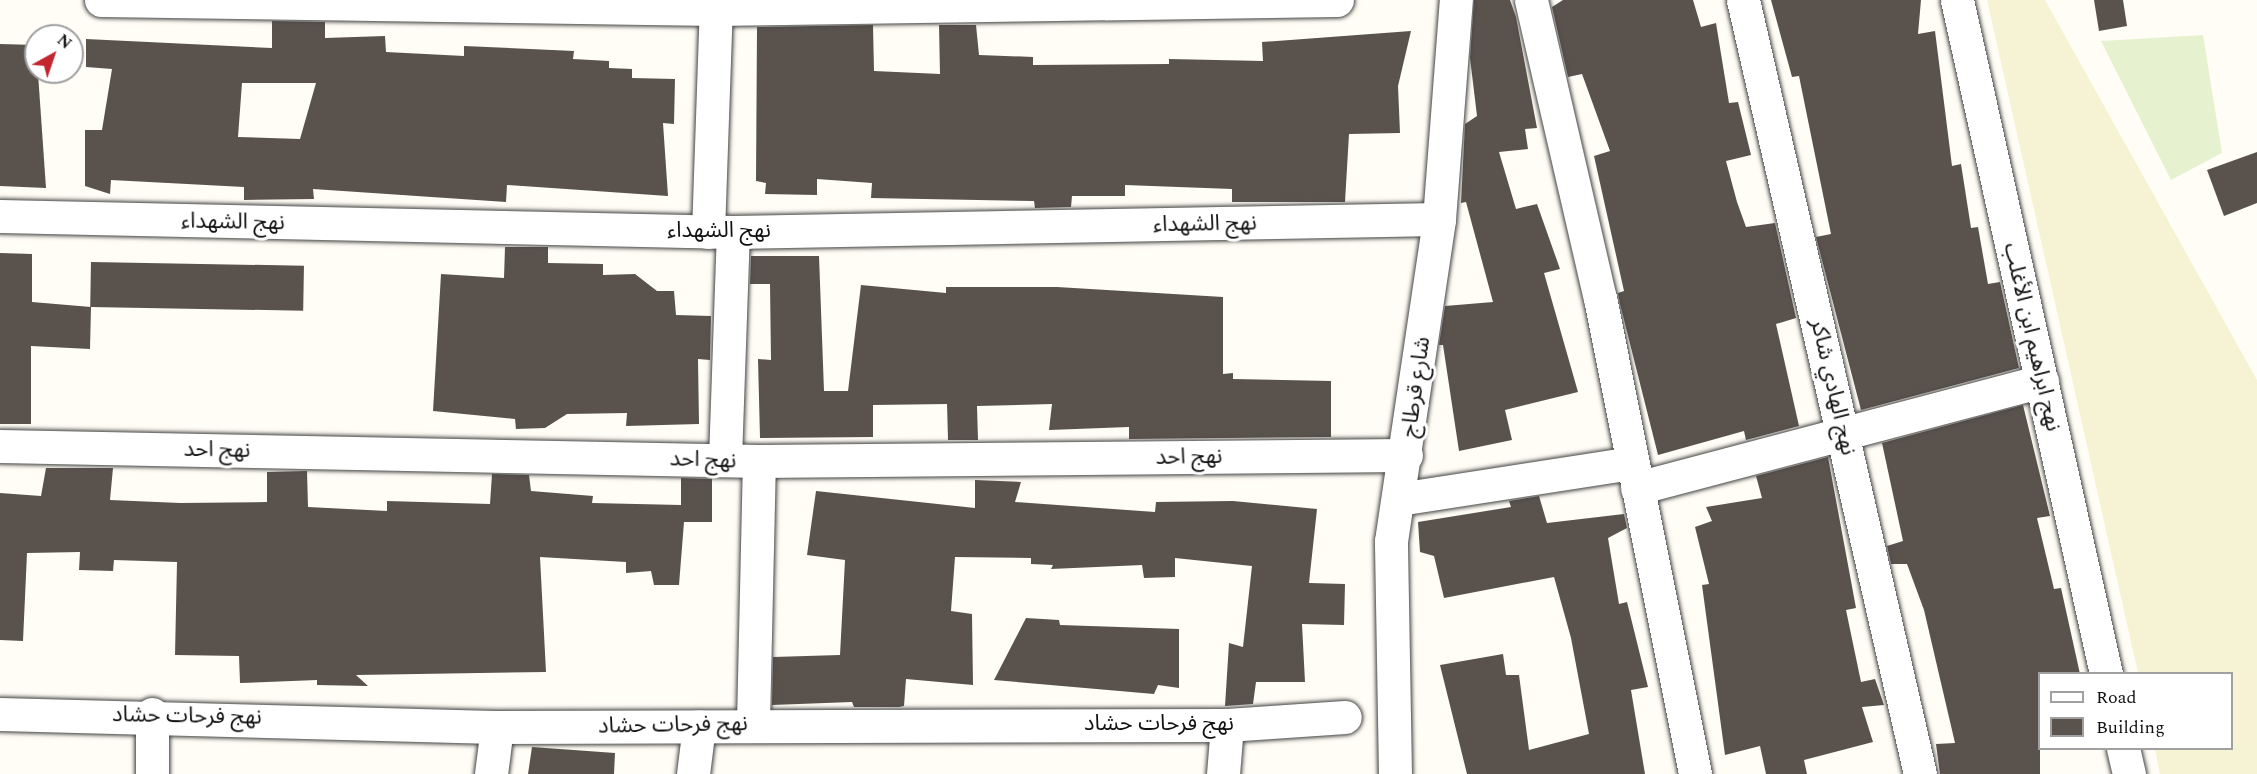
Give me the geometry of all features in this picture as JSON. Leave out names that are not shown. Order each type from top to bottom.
[{"type":"street","points":[[101,0],[716,4],[1336,0]]},
{"type":"street","name":"شارع قرطاج","points":[[1395,774],[1391,542],[1406,455],[1439,219],[1455,0]]},
{"type":"street","points":[[1531,0],[1600,298],[1695,774]]},
{"type":"street","name":"نهج الهادي شاكر","points":[[1743,0],[1920,774]]},
{"type":"street","name":"نهج ابراهيم ابن الأغلب","points":[[1957,0],[2106,672]]},
{"type":"street","points":[[716,4],[725,459]]},
{"type":"street","name":"نهج الشهداء","points":[[0,216],[720,232],[1439,219]]},
{"type":"street","points":[[1399,499],[1634,475],[1842,430],[2042,381]]},
{"type":"street","name":"نهج احد","points":[[0,446],[759,461],[1406,455]]},
{"type":"street","points":[[753,723],[759,461]]},
{"type":"street","name":"نهج فرحات حشاد","points":[[0,714],[152,714],[497,726],[699,726],[753,723],[1227,725],[1345,717]]},
{"type":"street","points":[[152,714],[152,774]]},
{"type":"street","points":[[1223,774],[1227,725]]},
{"type":"street","points":[[491,774],[497,726]]},
{"type":"street","points":[[693,774],[699,726]]},
{"type":"street","points":[[2123,750],[2129,774]]},
{"type":"shaded area","points":[[1987,0],[2045,0],[2257,380],[2257,774],[2160,774],[2155,750],[2233,750],[2233,672],[2138,672]]},
{"type":"green space","points":[[2203,35],[2222,153],[2171,180],[2101,41]]},
{"type":"building","points":[[1474,0],[1510,0],[1516,17],[1537,128],[1525,129],[1528,149],[1499,152],[1516,209],[1537,204],[1560,269],[1544,273],[1578,392],[1505,410],[1512,440],[1459,451],[1443,345],[1439,345],[1445,306],[1493,302],[1466,202],[1461,203],[1465,124],[1477,116],[1470,58]]},
{"type":"building","points":[[1563,0],[1693,0],[1701,27],[1716,23],[1729,103],[1738,102],[1751,155],[1726,161],[1737,202],[1746,227],[1775,223],[1796,318],[1776,324],[1799,426],[1746,440],[1744,431],[1658,455],[1620,304],[1618,293],[1624,291],[1594,156],[1610,151],[1582,74],[1568,77],[1552,7]]},
{"type":"building","points":[[1771,0],[1921,0],[1918,34],[1935,31],[1952,166],[1961,164],[1971,228],[1978,227],[1988,284],[2000,282],[2019,368],[1861,410],[1816,237],[1831,234],[1799,76],[1792,77]]},
{"type":"building","points":[[2094,0],[2123,0],[2127,26],[2099,31]]},
{"type":"building","points":[[272,21],[325,22],[325,38],[385,36],[386,52],[464,56],[464,46],[574,51],[573,59],[609,61],[609,68],[632,69],[632,78],[675,79],[674,124],[663,123],[668,196],[507,185],[506,202],[313,189],[314,199],[244,200],[244,187],[111,180],[110,194],[85,186],[85,130],[102,130],[112,69],[86,67],[86,39],[272,48]],"holes":[[[242,83],[316,83],[300,139],[238,137]]]},
{"type":"building","points":[[873,25],[874,71],[940,74],[939,25],[976,25],[979,55],[1033,57],[1033,65],[1169,64],[1169,59],[1263,61],[1262,42],[1411,31],[1398,86],[1400,133],[1349,134],[1345,202],[1232,202],[1232,189],[1125,185],[1125,196],[1072,196],[1071,207],[1035,208],[1034,201],[871,198],[872,183],[817,179],[817,195],[765,194],[766,183],[756,181],[757,27]]},
{"type":"building","points":[[0,44],[24,45],[24,84],[39,84],[46,188],[0,186]]},
{"type":"building","points":[[2257,152],[2257,203],[2224,216],[2207,170]]},
{"type":"building","points":[[505,247],[548,247],[548,263],[603,264],[603,275],[635,274],[657,291],[674,291],[676,315],[711,316],[710,360],[698,359],[699,424],[626,426],[627,413],[567,414],[545,428],[516,429],[515,419],[433,411],[441,274],[504,278]]},
{"type":"building","points":[[0,253],[32,254],[32,302],[91,307],[90,349],[31,346],[31,424],[0,424]]},
{"type":"building","points":[[751,256],[819,256],[824,391],[848,391],[861,285],[946,293],[946,287],[1057,287],[1223,297],[1223,374],[1233,373],[1233,379],[1331,381],[1331,437],[1129,439],[1129,427],[1049,430],[1052,404],[977,406],[978,440],[948,440],[947,404],[873,405],[873,437],[760,438],[758,359],[771,360],[770,284],[750,284]]},
{"type":"building","points":[[91,262],[304,266],[303,311],[90,307]]},
{"type":"building","points":[[2023,405],[2050,516],[2037,518],[2054,589],[2061,588],[2080,672],[2038,672],[2040,774],[1940,774],[1936,744],[1955,743],[1924,610],[1907,564],[1891,564],[1887,546],[1903,541],[1882,443]]},
{"type":"building","points":[[1828,457],[1856,608],[1846,610],[1861,682],[1875,679],[1884,705],[1862,707],[1873,742],[1804,760],[1807,774],[1766,774],[1760,746],[1725,755],[1702,585],[1709,584],[1695,527],[1712,521],[1706,507],[1762,498],[1756,476]]},
{"type":"building","points":[[46,468],[113,468],[110,500],[180,503],[267,502],[267,472],[307,471],[308,507],[387,511],[387,501],[490,504],[492,474],[529,475],[531,491],[593,496],[592,503],[681,505],[681,478],[712,479],[712,522],[684,522],[679,585],[654,585],[651,571],[626,573],[626,562],[540,557],[546,672],[356,675],[368,686],[317,685],[317,680],[240,683],[239,656],[175,655],[177,562],[114,560],[113,571],[79,570],[80,552],[27,553],[23,641],[0,640],[0,493],[41,496]]},
{"type":"building","points":[[975,480],[1021,482],[1015,502],[1155,512],[1156,502],[1233,501],[1317,509],[1309,583],[1345,584],[1344,625],[1302,624],[1305,682],[1256,682],[1253,704],[1225,706],[1229,643],[1243,647],[1252,566],[1175,558],[1175,577],[1144,578],[1142,565],[1051,569],[1053,565],[1031,564],[1031,558],[955,557],[951,611],[972,614],[973,685],[906,679],[904,706],[899,707],[854,707],[852,702],[772,705],[773,657],[840,655],[845,560],[807,555],[816,491],[975,508]]},
{"type":"building","points":[[1539,496],[1547,523],[1624,514],[1627,528],[1608,538],[1619,604],[1627,602],[1648,687],[1631,690],[1645,774],[1467,774],[1440,665],[1503,654],[1506,675],[1519,675],[1529,750],[1589,734],[1571,638],[1554,577],[1444,598],[1434,556],[1420,552],[1418,522],[1511,507],[1509,501]]},
{"type":"building","points":[[1026,618],[1059,620],[1060,625],[1179,629],[1179,688],[1158,685],[1154,694],[994,680]]},
{"type":"building","points":[[532,747],[615,753],[614,774],[528,774]]}]
